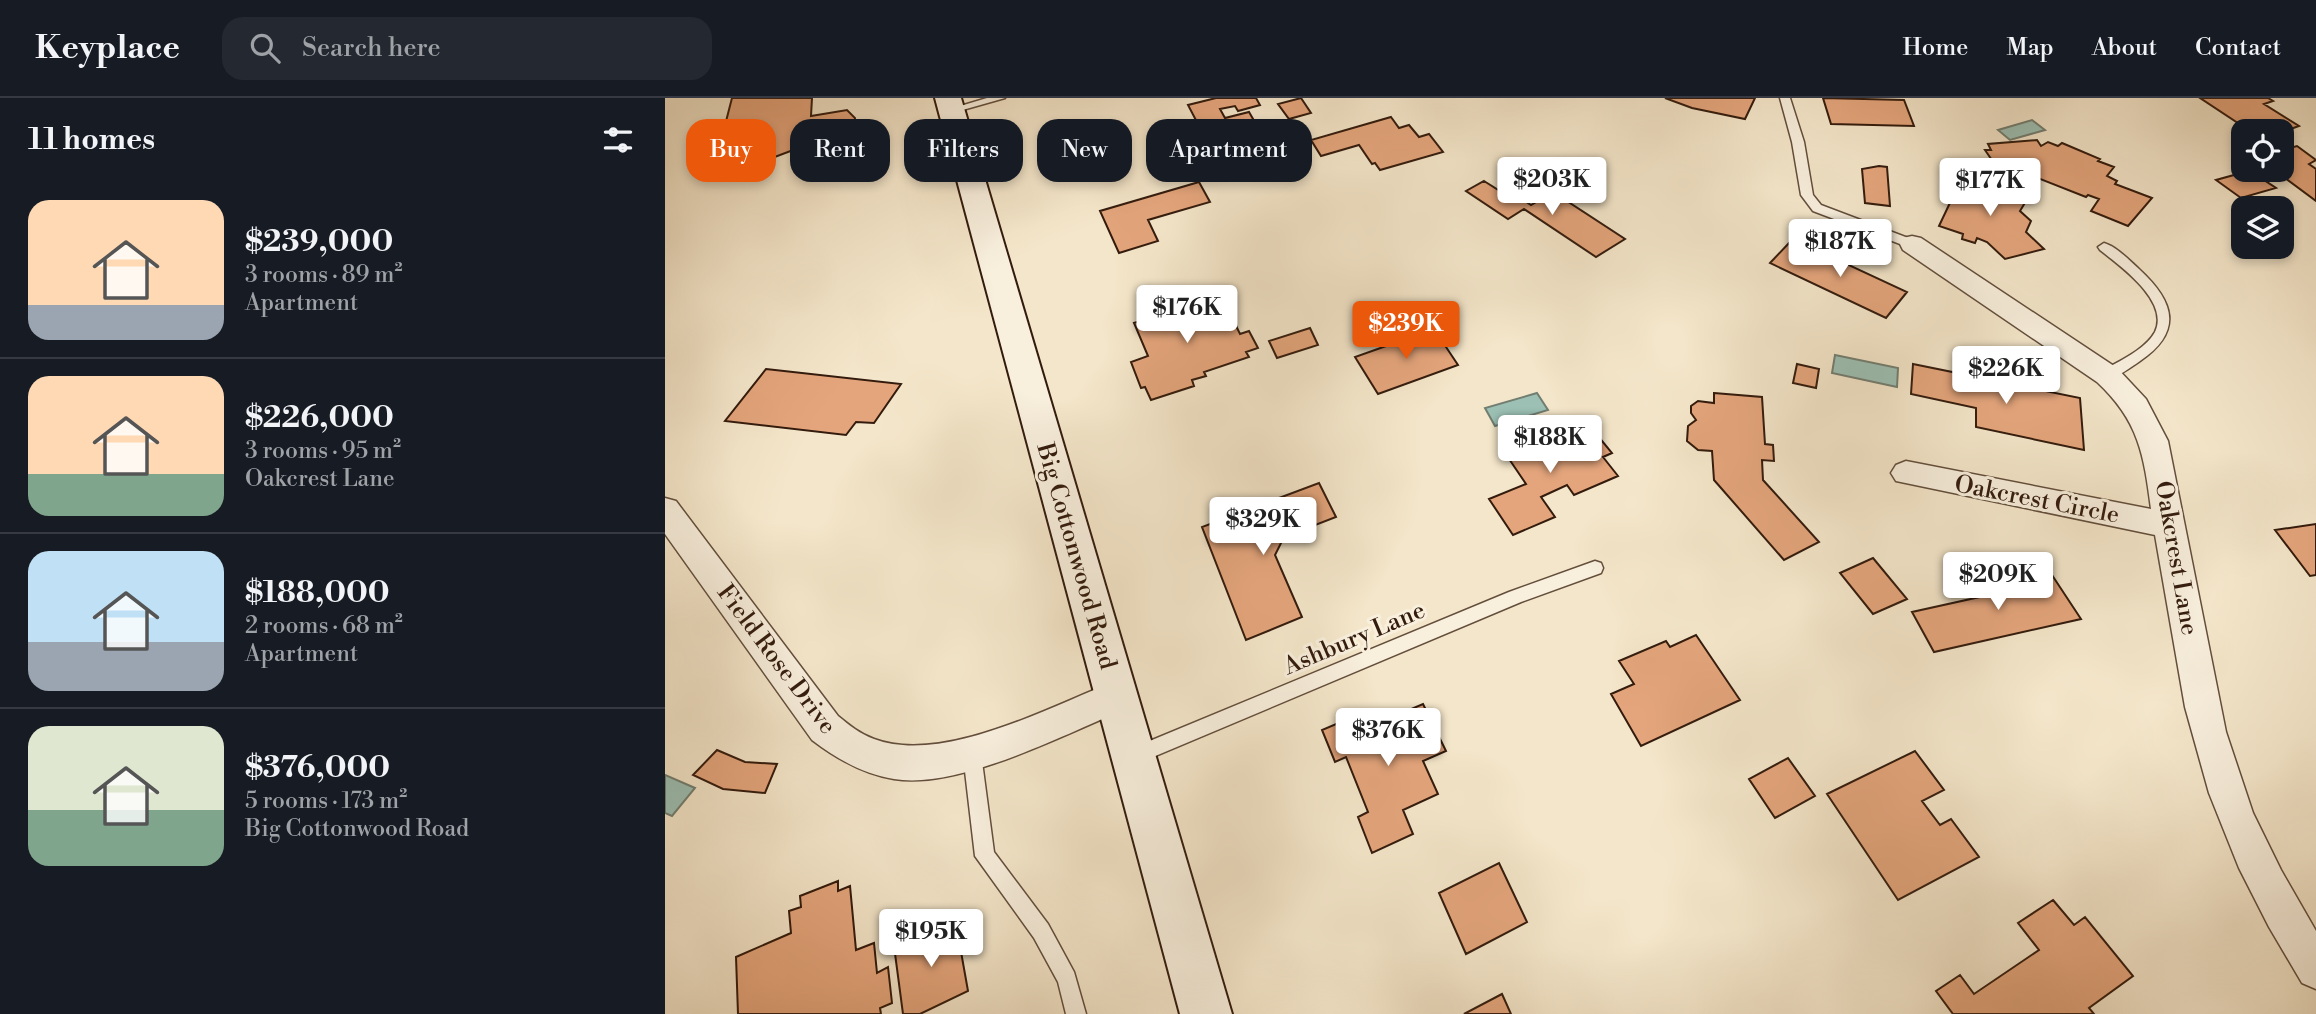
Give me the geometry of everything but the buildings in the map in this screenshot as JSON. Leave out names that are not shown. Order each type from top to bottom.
[{"type":"main road","name":"Big Cottonwood Road","points":[[950,104],[1206,1014]]},
{"type":"street","name":"Oakcrest Lane","points":[[1912,244],[2107,375],[2133,402],[2149,429],[2160,459],[2168,525],[2208,733],[2224,784],[2259,863],[2316,969]]},
{"type":"street","name":"Oakcrest Circle","points":[[1906,473],[2168,525]]},
{"type":"street","name":"Field Rose Drive","points":[[665,510],[825,728],[841,743],[863,754],[888,761],[916,764],[944,761],[972,754],[1116,697]]},
{"type":"lane","points":[[950,104],[1000,98]]},
{"type":"lane","points":[[1785,98],[1798,142],[1807,195],[1817,208],[1912,244]]},
{"type":"lane","points":[[2104,247],[2139,274],[2149,285],[2164,311],[2162,330],[2155,343],[2107,375]]},
{"type":"lane","name":"Ashbury Lane","points":[[1133,756],[1515,597],[1595,568]]},
{"type":"lane","points":[[972,754],[985,856],[1041,930],[1067,979],[1076,1014]]},
{"type":"water","points":[[2032,120],[2045,130],[2010,140],[1998,130]]},
{"type":"water","points":[[1835,355],[1898,368],[1897,387],[1832,373]]},
{"type":"water","points":[[1537,393],[1548,410],[1495,426],[1485,408]]},
{"type":"water","points":[[665,775],[695,788],[672,816],[665,813]]}]
